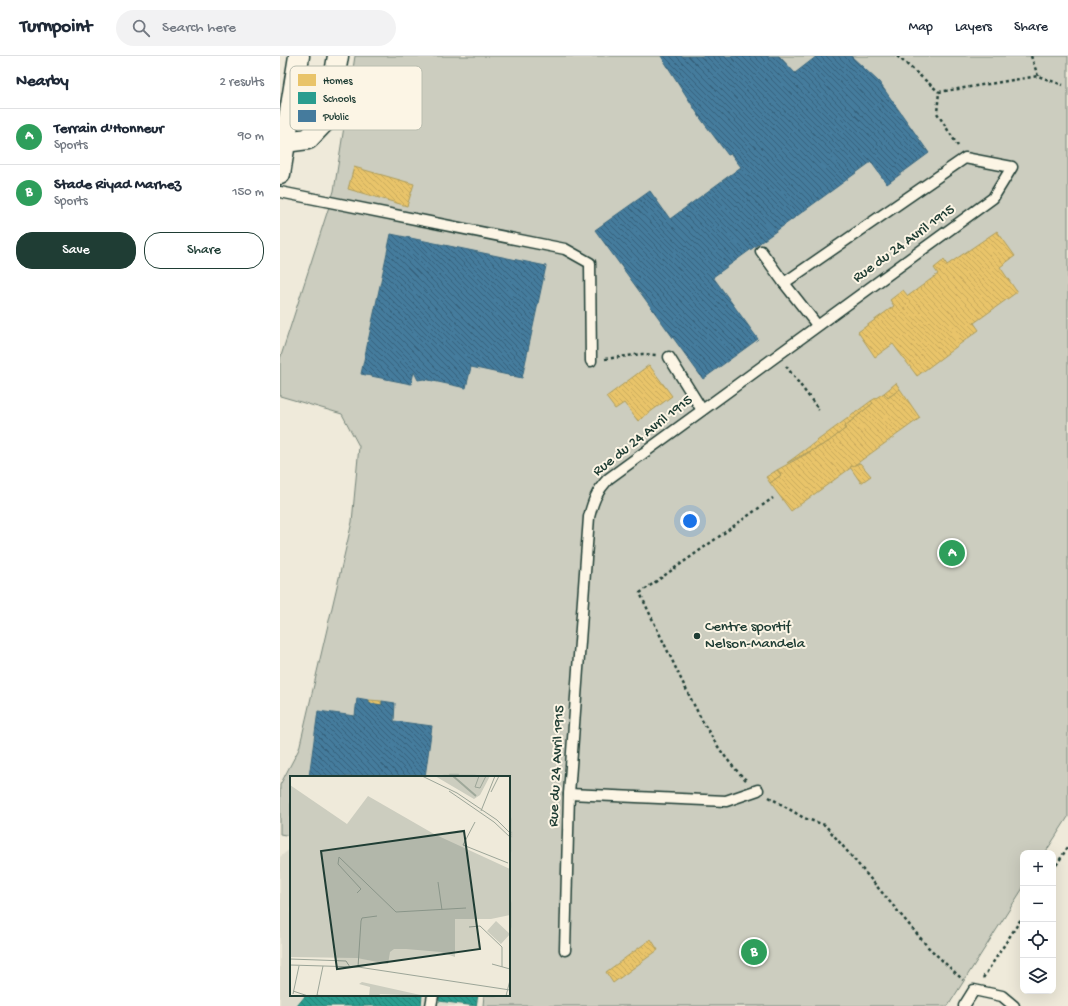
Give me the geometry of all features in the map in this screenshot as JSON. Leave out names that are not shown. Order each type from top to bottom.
[{"type":"street","points":[[297,66],[299,56]]},
{"type":"street","points":[[336,66],[338,56]]},
{"type":"street","points":[[280,174],[290,111]]},
{"type":"street","points":[[285,142],[308,139],[317,130]]},
{"type":"lane","name":"Rue du 24 Avril 1915","points":[[565,950],[569,794],[589,517],[593,500],[598,490],[608,479],[992,198],[1012,167],[965,158]]},
{"type":"lane","points":[[784,283],[965,158]]},
{"type":"lane","points":[[280,192],[557,248],[573,253],[590,263],[591,361]]},
{"type":"lane","points":[[761,251],[817,325]]},
{"type":"lane","points":[[669,356],[702,410]]},
{"type":"lane","points":[[569,794],[726,801],[758,790]]},
{"type":"lane","points":[[964,1006],[974,990],[1002,996],[1014,1006]]},
{"type":"lane","points":[[431,1006],[433,996]]},
{"type":"path","points":[[896,56],[939,92],[1038,76],[1063,85]]},
{"type":"path","points":[[1031,56],[1038,76]]},
{"type":"path","points":[[939,92],[937,113],[965,158]]},
{"type":"path","points":[[591,361],[642,354],[669,356]]},
{"type":"path","points":[[778,354],[819,410]]},
{"type":"path","points":[[773,498],[640,593],[693,703],[712,737],[735,770],[758,790],[804,818],[825,825],[928,947],[974,990],[987,973],[1020,921]]},
{"type":"path","points":[[1056,865],[1068,847]]},
{"type":"shaded area","name":"Centre sportif Nelson-Mandela","points":[[355,56],[1068,56],[1068,817],[1047,850],[1020,850],[1020,893],[948,1006],[483,1006],[484,996],[510,996],[510,776],[290,776],[290,836],[280,834],[280,785],[299,749],[352,522],[359,446],[342,414],[280,396],[280,359],[334,191],[343,130],[422,130],[422,66],[353,66]]},
{"type":"shaded area","points":[[290,849],[290,996],[479,996],[478,1006],[280,1006],[280,857]]},
{"type":"building: Homes","points":[[354,167],[414,184],[407,206],[348,189]]},
{"type":"building: Homes","points":[[997,231],[1015,256],[1000,267],[1017,292],[974,323],[979,330],[917,376],[893,344],[875,357],[858,332],[894,306],[890,300],[903,290],[908,296],[938,274],[934,268],[944,260],[947,265]]},
{"type":"building: Homes","points":[[649,365],[672,396],[638,421],[624,403],[615,409],[606,397]]},
{"type":"building: Homes","points":[[896,383],[900,389],[888,398],[884,393]]},
{"type":"building: Homes","points":[[900,389],[920,418],[791,511],[770,483],[781,475],[777,470],[828,442],[846,428],[845,426],[873,403],[871,401],[884,393],[888,398]]},
{"type":"building: Homes","points":[[871,401],[873,403],[845,426],[846,428],[828,442],[787,463]]},
{"type":"building: Homes","points":[[860,463],[871,476],[861,483],[850,467]]},
{"type":"building: Homes","points":[[777,470],[781,475],[770,483],[766,477]]},
{"type":"building: Homes","points":[[369,700],[382,701],[382,705],[369,703]]},
{"type":"building: Homes","points":[[651,939],[658,950],[613,983],[606,972]]},
{"type":"building: Schools","points":[[305,996],[339,996],[346,1004],[344,1006],[297,1006]]},
{"type":"building: Schools","points":[[345,996],[422,996],[421,1006],[344,1006],[346,1004],[341,999]]},
{"type":"building: Schools","points":[[440,996],[478,996],[476,1006],[439,1001]]},
{"type":"building: Public","points":[[661,56],[779,56],[795,73],[817,56],[851,56],[879,82],[929,153],[887,184],[871,162],[713,277],[758,339],[703,379],[595,230],[650,191],[670,219],[741,167],[731,154],[728,155],[701,119]]},
{"type":"building: Public","points":[[391,234],[546,266],[522,378],[471,367],[466,388],[424,379],[418,380],[414,372],[411,384],[361,374]]},
{"type":"building: Public","points":[[357,698],[369,700],[369,703],[382,705],[382,701],[395,703],[394,721],[432,726],[425,776],[309,776],[318,711],[355,716]]},
{"type":"place","name":"Terrain d'Honneur","points":[[952,553]]},
{"type":"place","name":"Centre sportif Nelson-Mandela","points":[[697,636]]},
{"type":"place","name":"Stade Riyad Marhez","points":[[754,952]]}]
